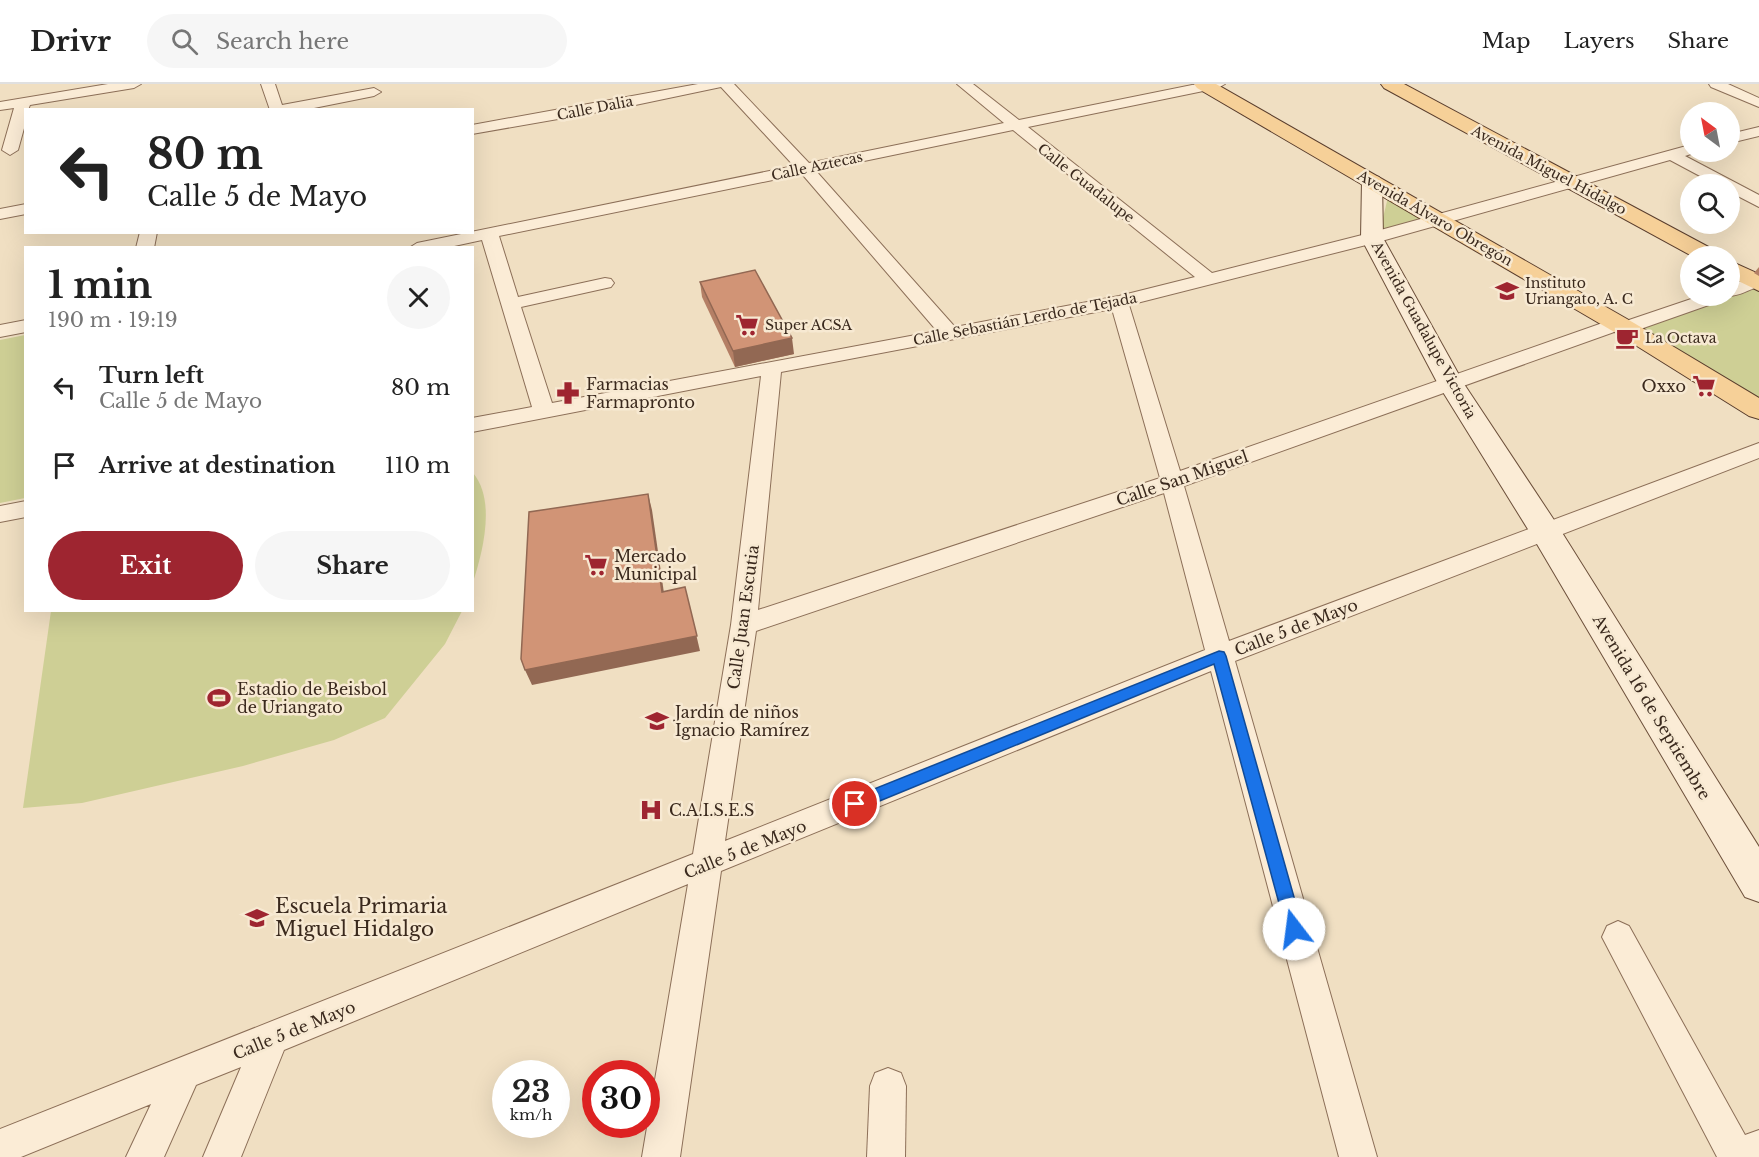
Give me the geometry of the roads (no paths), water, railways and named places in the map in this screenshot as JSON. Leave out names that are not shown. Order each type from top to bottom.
[{"type":"main road","name":"Avenida Álvaro Obregón","points":[[1209,85],[1621,326],[1759,410]]},
{"type":"main road","name":"Avenida Miguel Hidalgo","points":[[1392,85],[1689,246]]},
{"type":"street","points":[[0,106],[134,84]]},
{"type":"street","points":[[268,84],[277,108]]},
{"type":"street","name":"Calle Dalia","points":[[474,130],[621,104],[718,84]]},
{"type":"street","points":[[726,84],[806,168],[951,334]]},
{"type":"street","name":"Calle Guadalupe","points":[[964,84],[1209,280]]},
{"type":"street","points":[[1716,84],[1759,103]]},
{"type":"street","name":"Calle Aztecas","points":[[427,246],[1209,85]]},
{"type":"street","points":[[289,108],[374,92]]},
{"type":"street","points":[[12,150],[23,103]]},
{"type":"street","points":[[1740,136],[1759,131]]},
{"type":"street","name":"Calle Sebastián Lerdo de Tejada","points":[[474,425],[1119,302],[1372,238],[1680,153]]},
{"type":"street","points":[[1671,155],[1707,174]]},
{"type":"street","name":"Avenida Guadalupe Victoria","points":[[1372,181],[1372,238],[1451,384],[1545,531]]},
{"type":"street","points":[[1740,192],[1759,202]]},
{"type":"street","points":[[0,214],[24,209]]},
{"type":"street","points":[[489,233],[544,411]]},
{"type":"street","points":[[511,304],[605,283]]},
{"type":"street","points":[[1119,302],[1172,482],[1358,1157]]},
{"type":"street","name":"Calle San Miguel","points":[[744,625],[1172,482],[1451,384],[1684,306]]},
{"type":"street","points":[[0,331],[24,326]]},
{"type":"street","name":"Calle Juan Escutia","points":[[661,1157],[744,625],[772,368]]},
{"type":"street","name":"Calle 5 de Mayo","points":[[0,1147],[705,865],[1219,656],[1759,450]]},
{"type":"street","points":[[0,514],[24,509]]},
{"type":"street","name":"Avenida 16 de Septiembre","points":[[1545,531],[1759,883]]},
{"type":"street","points":[[1618,937],[1738,1157],[1759,1148]]},
{"type":"street","points":[[222,1157],[271,1038]]},
{"type":"street","points":[[145,1157],[183,1074]]},
{"type":"street","points":[[886,1157],[888,1086]]},
{"type":"place","name":"Instituto Uriangato, A. C","points":[[1507,291]]},
{"type":"place","name":"Super ACSA","points":[[747,325]]},
{"type":"place","name":"La Octava","points":[[1627,338]]},
{"type":"place","name":"Oxxo","points":[[1704,386]]},
{"type":"place","name":"Farmacias Farmapronto","points":[[568,393]]},
{"type":"place","name":"Mercado Municipal","points":[[596,565]]},
{"type":"place","name":"Estadio de Beisbol de Uriangato","points":[[219,698]]},
{"type":"place","name":"Jardín de niños Ignacio Ramírez","points":[[657,721]]},
{"type":"place","name":"C.A.I.S.E.S","points":[[651,810]]},
{"type":"place","name":"Escuela Primaria Miguel Hidalgo","points":[[257,918]]}]
